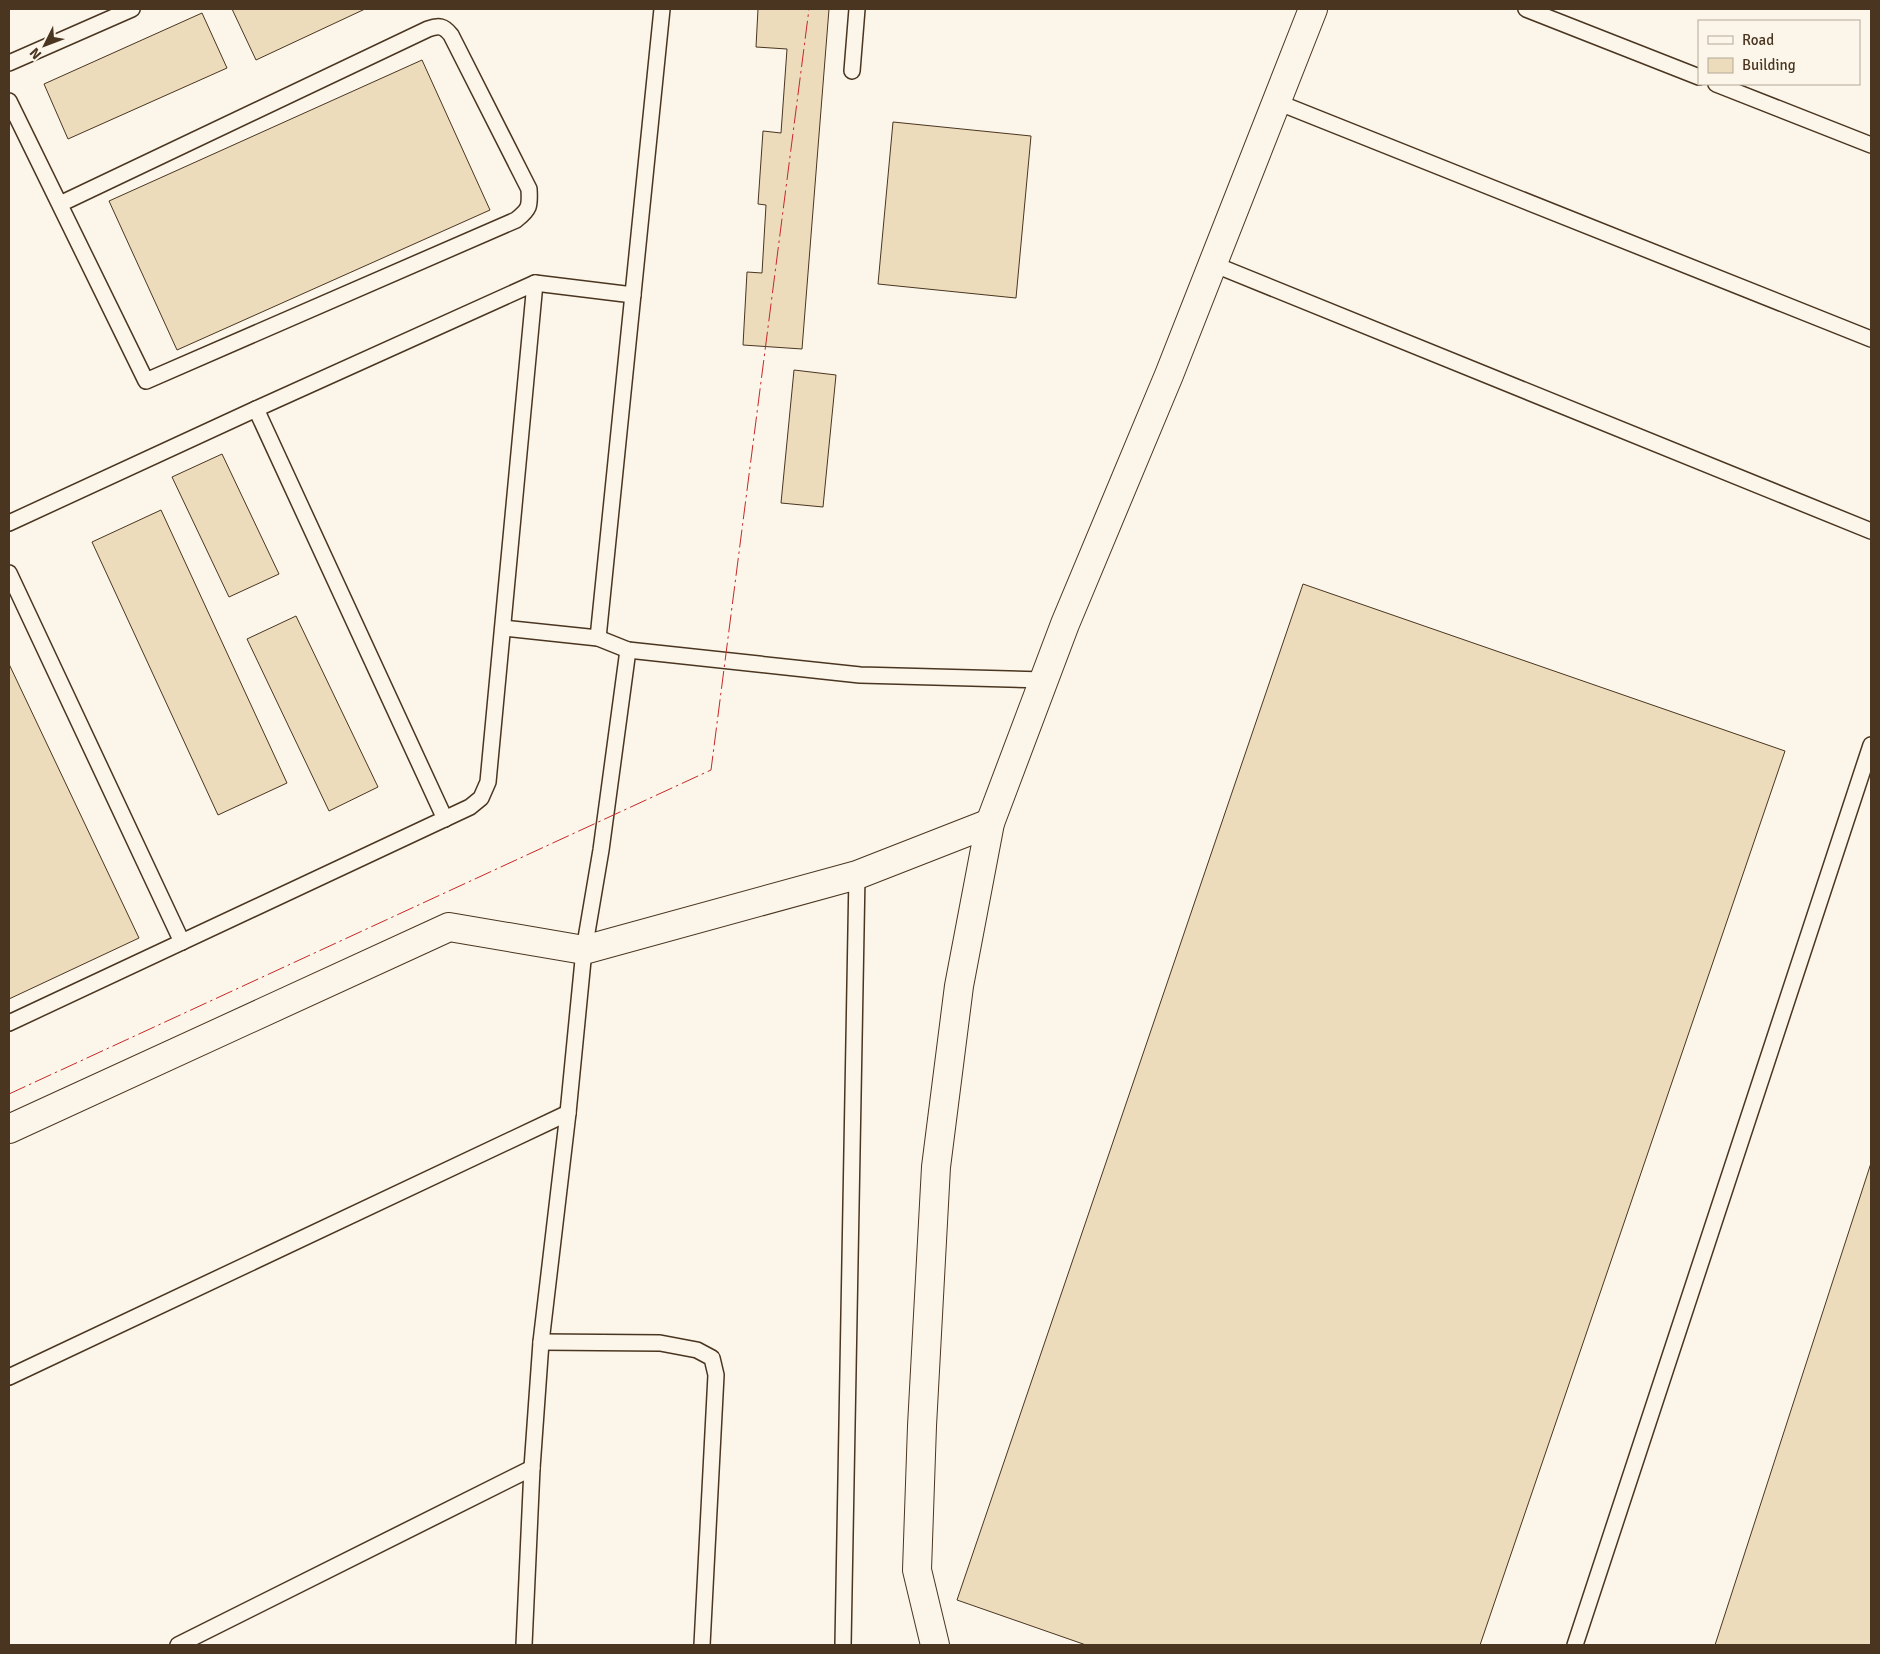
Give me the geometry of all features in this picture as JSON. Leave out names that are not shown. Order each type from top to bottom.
[{"type":"street","points":[[935,1645],[918,1570],[922,1426],[936,1167],[959,986],[990,823],[1044,680],[1213,264],[1313,9]]},
{"type":"street","points":[[9,1129],[449,927],[584,950],[857,875],[990,823]]},
{"type":"lane","points":[[9,63],[132,9]]},
{"type":"lane","points":[[598,638],[662,9]]},
{"type":"lane","points":[[852,71],[857,9]]},
{"type":"lane","points":[[1526,9],[1698,77]]},
{"type":"lane","points":[[9,101],[146,381],[516,220],[527,211],[530,203],[529,189],[452,35],[446,28],[437,26],[428,28],[60,204]]},
{"type":"lane","points":[[1719,85],[1871,145]]},
{"type":"lane","points":[[1277,102],[1871,339]]},
{"type":"lane","points":[[1213,264],[1871,530]]},
{"type":"lane","points":[[9,523],[535,283],[633,295]]},
{"type":"lane","points":[[9,1023],[476,803],[488,782],[535,283]]},
{"type":"lane","points":[[256,409],[445,819]]},
{"type":"lane","points":[[9,573],[182,942]]},
{"type":"lane","points":[[503,628],[598,638],[628,650],[860,675],[1044,680]]},
{"type":"lane","points":[[524,1645],[532,1468],[541,1342],[568,1113],[584,950],[601,850],[628,650]]},
{"type":"lane","points":[[1575,1645],[1871,745]]},
{"type":"lane","points":[[844,1645],[857,875]]},
{"type":"lane","points":[[9,1377],[568,1113]]},
{"type":"lane","points":[[541,1342],[660,1343],[697,1350],[712,1358],[716,1376],[702,1645]]},
{"type":"lane","points":[[178,1645],[532,1468]]},
{"type":"building","points":[[232,9],[365,9],[256,60]]},
{"type":"building","points":[[758,9],[829,9],[802,349],[743,345],[747,272],[762,273],[766,205],[758,204],[763,131],[781,133],[787,49],[756,47]]},
{"type":"building","points":[[202,13],[227,68],[68,139],[44,84]]},
{"type":"building","points":[[422,60],[490,210],[177,350],[109,201]]},
{"type":"building","points":[[893,122],[1031,136],[1016,298],[878,284]]},
{"type":"building","points":[[794,370],[836,375],[823,507],[781,503]]},
{"type":"building","points":[[222,454],[279,574],[229,597],[172,477]]},
{"type":"building","points":[[161,510],[287,783],[218,815],[92,542]]},
{"type":"building","points":[[1303,584],[1785,751],[1480,1645],[1086,1645],[957,1600]]},
{"type":"building","points":[[296,616],[378,787],[329,811],[247,639]]},
{"type":"building","points":[[9,664],[139,938],[9,999]]},
{"type":"building","points":[[1871,1163],[1871,1645],[1715,1645]]},
{"type":"power","points":[[9,1094],[711,770],[809,9]]}]
